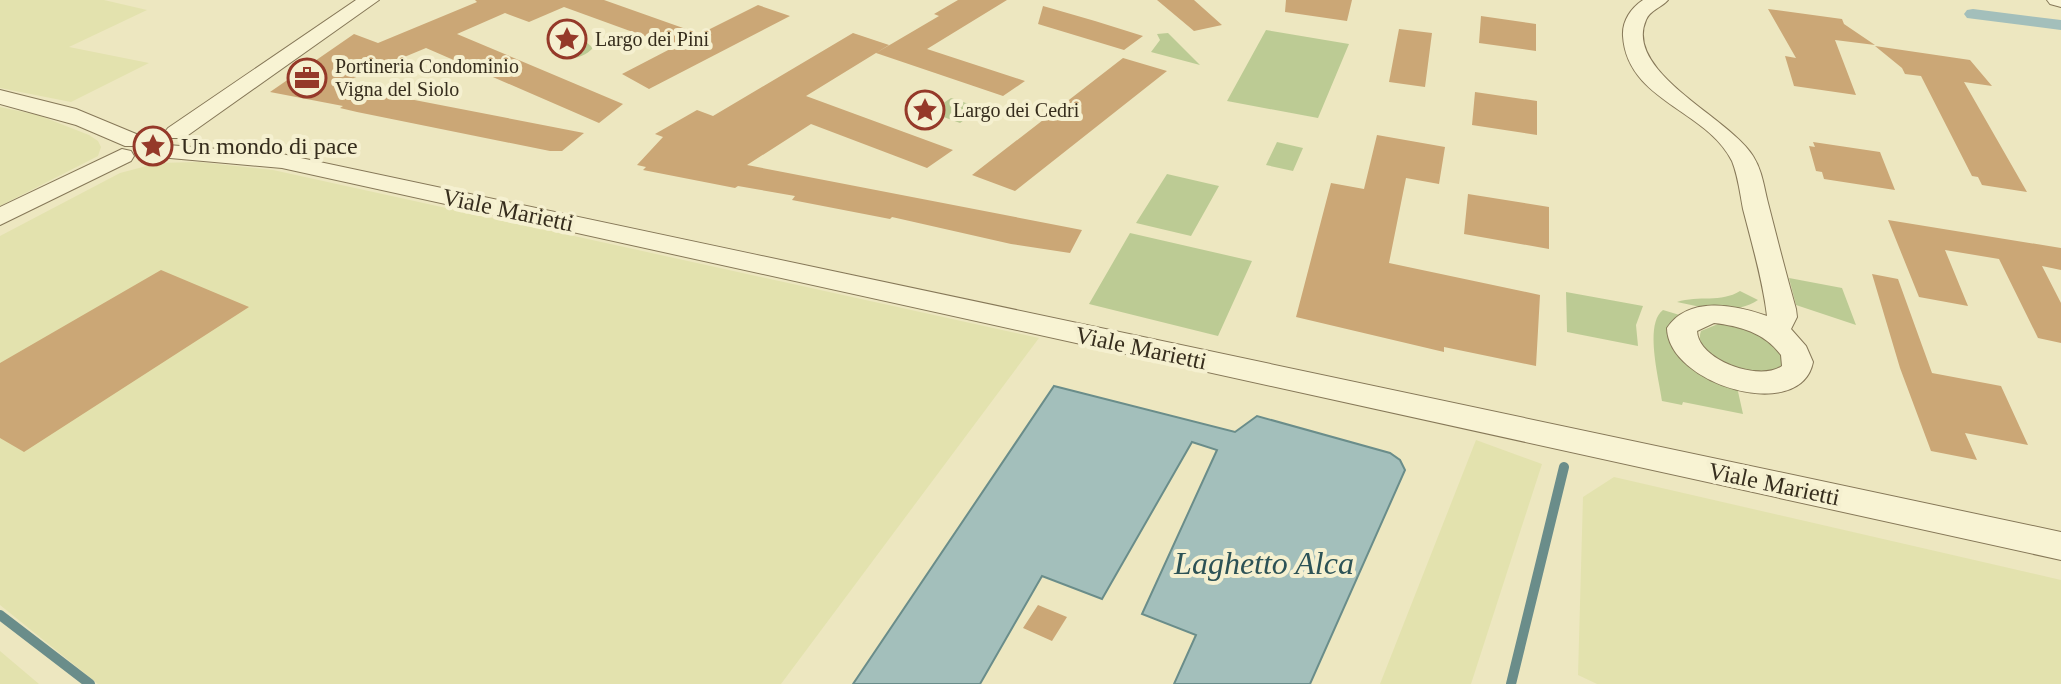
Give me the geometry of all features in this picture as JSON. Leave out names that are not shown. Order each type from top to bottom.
[{"type":"street","points":[[0,217],[205,112],[369,0]]},
{"type":"street","points":[[1658,0],[1645,7],[1636,20],[1633,34],[1638,61],[1653,80],[1721,133],[1743,159],[1772,320]]},
{"type":"street","name":"Viale Marietti","points":[[0,97],[53,109],[150,140],[220,154],[291,163],[2061,546]]},
{"type":"green space","points":[[0,0],[104,0],[147,10],[69,47],[149,63],[71,102],[0,88]]},
{"type":"green space","points":[[1266,30],[1349,44],[1318,118],[1227,101]]},
{"type":"green space","points":[[1168,33],[1200,65],[1151,52],[1160,40],[1157,34]]},
{"type":"green space","points":[[585,41],[593,48],[573,58],[562,58],[551,53],[559,44]]},
{"type":"green space","points":[[951,98],[981,108],[960,123],[930,112]]},
{"type":"green space","points":[[0,107],[38,115],[89,135],[101,147],[98,156],[0,206]]},
{"type":"green space","points":[[1277,142],[1303,148],[1293,171],[1266,165]]},
{"type":"green space","points":[[199,162],[273,170],[1039,338],[781,684],[98,684],[0,605],[0,236],[120,173],[158,163]]},
{"type":"green space","points":[[1167,174],[1219,186],[1191,236],[1136,223]]},
{"type":"green space","points":[[1130,233],[1252,261],[1218,336],[1089,304]]},
{"type":"green space","points":[[1789,278],[1842,288],[1856,325],[1796,305]]},
{"type":"green space","points":[[1740,291],[1758,300],[1729,309],[1677,302],[1725,297]]},
{"type":"green space","points":[[1566,292],[1643,306],[1636,325],[1638,346],[1567,332]]},
{"type":"green space","points":[[1663,310],[1683,316],[1677,322],[1737,387],[1743,414],[1662,401],[1654,327]]},
{"type":"green space","points":[[1718,324],[1746,327],[1780,349],[1783,365],[1760,373],[1730,367],[1717,360],[1706,352],[1701,342],[1701,331]]},
{"type":"green space","points":[[1476,440],[1542,464],[1471,684],[1380,684]]},
{"type":"green space","points":[[1614,477],[2061,580],[2061,684],[1597,684],[1578,675],[1583,497]]},
{"type":"green space","points":[[0,651],[39,684],[0,684]]},
{"type":"water","name":"Laghetto Alca","points":[[1054,386],[1235,432],[1257,416],[1390,453],[1400,460],[1405,470],[1310,684],[1174,684],[1196,635],[1142,614],[1217,450],[1192,442],[1102,599],[1042,576],[980,684],[853,684]]},
{"type":"building","points":[[475,0],[604,0],[700,34],[758,5],[790,16],[649,89],[622,74],[674,47],[564,7],[529,22],[505,13],[457,34],[623,104],[599,123],[426,48],[337,85],[584,133],[562,151],[270,92],[354,34],[378,43],[477,2]]},
{"type":"building","points":[[958,0],[1007,0],[927,49],[1025,81],[1003,96],[876,53],[939,16],[934,14]]},
{"type":"building","points":[[1157,0],[1194,0],[1222,25],[1194,31]]},
{"type":"building","points":[[1286,0],[1352,0],[1347,21],[1285,12]]},
{"type":"building","points":[[1043,6],[1143,36],[1124,50],[1038,24]]},
{"type":"building","points":[[1768,9],[1842,19],[1844,24],[1875,45],[1835,40],[1856,95],[1794,86],[1785,56],[1796,58]]},
{"type":"building","points":[[1481,16],[1536,24],[1536,51],[1479,43]]},
{"type":"building","points":[[1399,29],[1432,33],[1425,87],[1389,82]]},
{"type":"building","points":[[853,33],[889,45],[806,96],[953,150],[927,168],[811,124],[747,165],[1082,230],[1070,253],[792,200],[795,196],[643,170],[646,167],[637,165],[663,137],[655,134],[697,110],[713,116]]},
{"type":"building","points":[[1875,46],[1970,60],[1992,86],[1964,82],[2027,192],[1982,185],[1978,177],[1972,176],[1921,76],[1905,74]]},
{"type":"building","points":[[1123,58],[1167,71],[1015,191],[972,175]]},
{"type":"building","points":[[1475,92],[1537,101],[1537,135],[1472,125]]},
{"type":"building","points":[[1377,135],[1445,147],[1439,184],[1406,178],[1389,263],[1540,295],[1536,366],[1444,347],[1444,352],[1296,317],[1331,183],[1364,189]]},
{"type":"building","points":[[1813,142],[1880,152],[1895,190],[1824,179],[1822,172],[1816,171],[1809,146],[1815,147]]},
{"type":"building","points":[[1468,194],[1549,207],[1549,249],[1464,234]]},
{"type":"building","points":[[1888,220],[2061,248],[2061,270],[2042,266],[2061,303],[2061,343],[2038,338],[1999,259],[1945,250],[1968,306],[1919,297]]},
{"type":"building","points":[[161,270],[249,307],[24,452],[0,438],[0,363]]},
{"type":"building","points":[[1872,274],[1898,279],[1932,373],[2001,386],[2028,445],[1965,433],[1977,460],[1931,451],[1900,368]]},
{"type":"building","points":[[1038,605],[1067,617],[1052,641],[1023,628]]},
{"type":"waterway","points":[[1973,14],[2061,25]]},
{"type":"waterway","points":[[1511,684],[1564,467]]},
{"type":"waterway","points":[[0,615],[90,684]]},
{"type":"place","name":"Largo dei Pini","points":[[567,39]]},
{"type":"place","name":"Portineria Condominio Vigna del Siolo","points":[[307,78]]},
{"type":"place","name":"Largo dei Cedri","points":[[925,110]]},
{"type":"place","name":"Un mondo di pace","points":[[153,146]]}]
